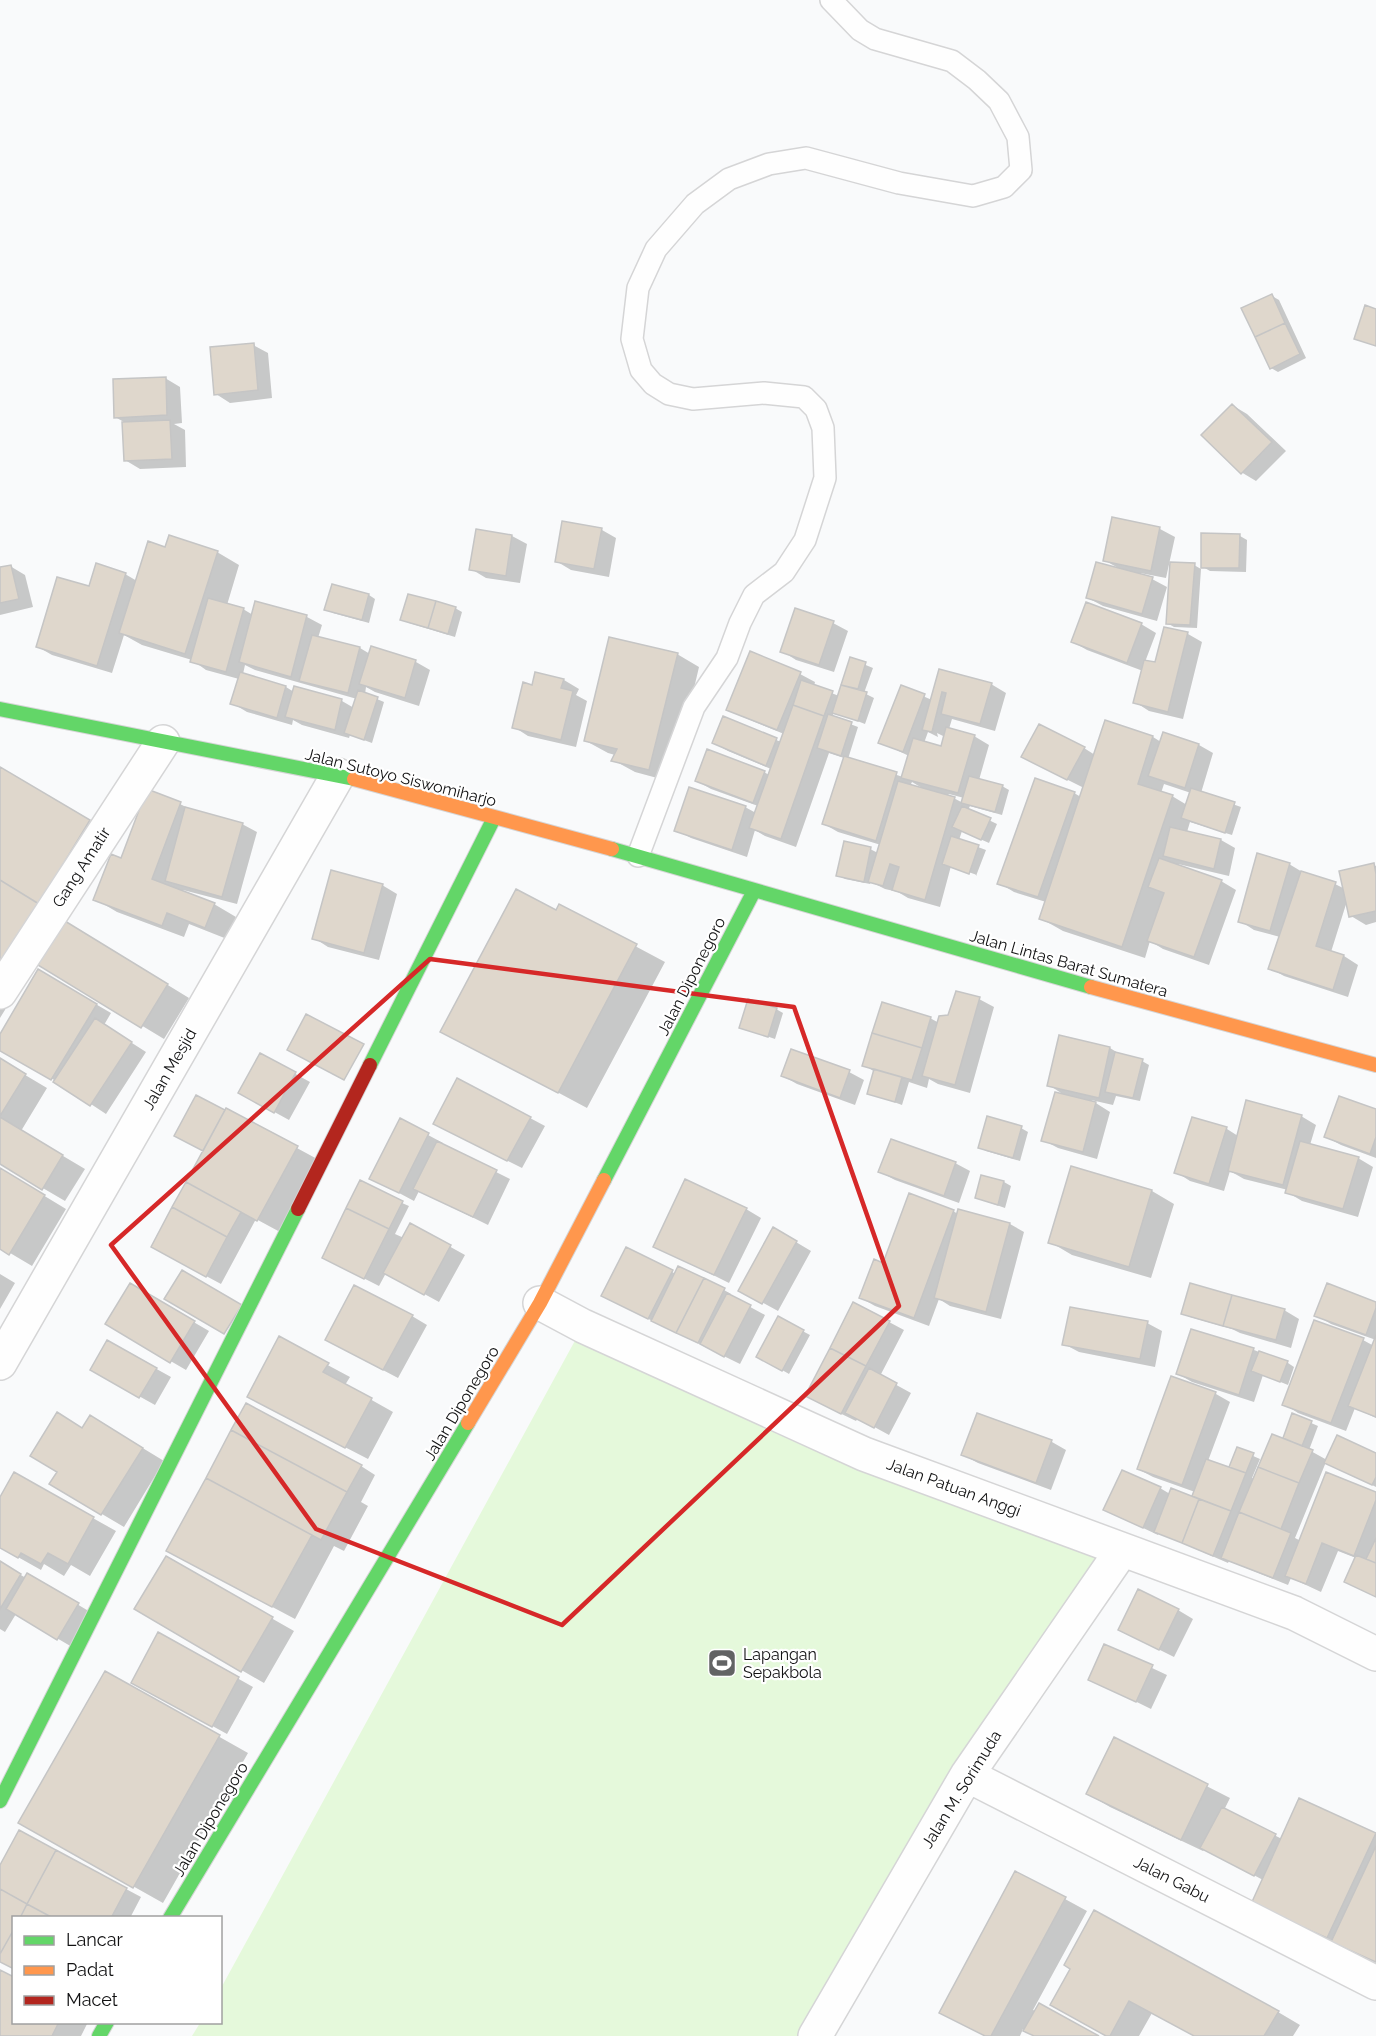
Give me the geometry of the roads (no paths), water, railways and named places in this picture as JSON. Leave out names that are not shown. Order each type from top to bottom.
[{"type":"main road","name":"Jalan Sutoyo Siswomiharjo","points":[[0,709],[338,775],[638,856],[754,891]]},
{"type":"main road","points":[[0,1801],[494,818]]},
{"type":"main road","name":"Jalan Lintas Barat Sumatera","points":[[754,891],[1108,992],[1376,1065]]},
{"type":"main road","name":"Jalan Diponegoro","points":[[171,1916],[540,1303],[754,891]]},
{"type":"street","name":"Gang Amatir","points":[[0,992],[163,742]]},
{"type":"street","name":"Jalan Mesjid","points":[[0,1363],[338,775]]},
{"type":"street","name":"Jalan Patuan Anggi","points":[[540,1303],[583,1326],[864,1454],[1294,1613],[1376,1654]]},
{"type":"street","name":"Jalan M. Sorimuda","points":[[815,2036],[967,1775],[1122,1550]]},
{"type":"street","name":"Jalan Gabu","points":[[967,1775],[1376,1983]]},
{"type":"lane","points":[[638,856],[694,706],[727,658],[740,623],[754,595],[784,572],[806,540],[825,478],[823,428],[816,409],[804,397],[764,393],[693,399],[669,394],[653,384],[641,370],[632,339],[639,288],[656,249],[695,204],[729,179],[769,164],[806,158],[899,183],[973,196],[1004,187],[1021,170],[1018,137],[999,101],[977,80],[952,61],[875,39],[860,30],[831,0]]},
{"type":"place","name":"Lapangan Sepakbola","points":[[722,1663]]}]
